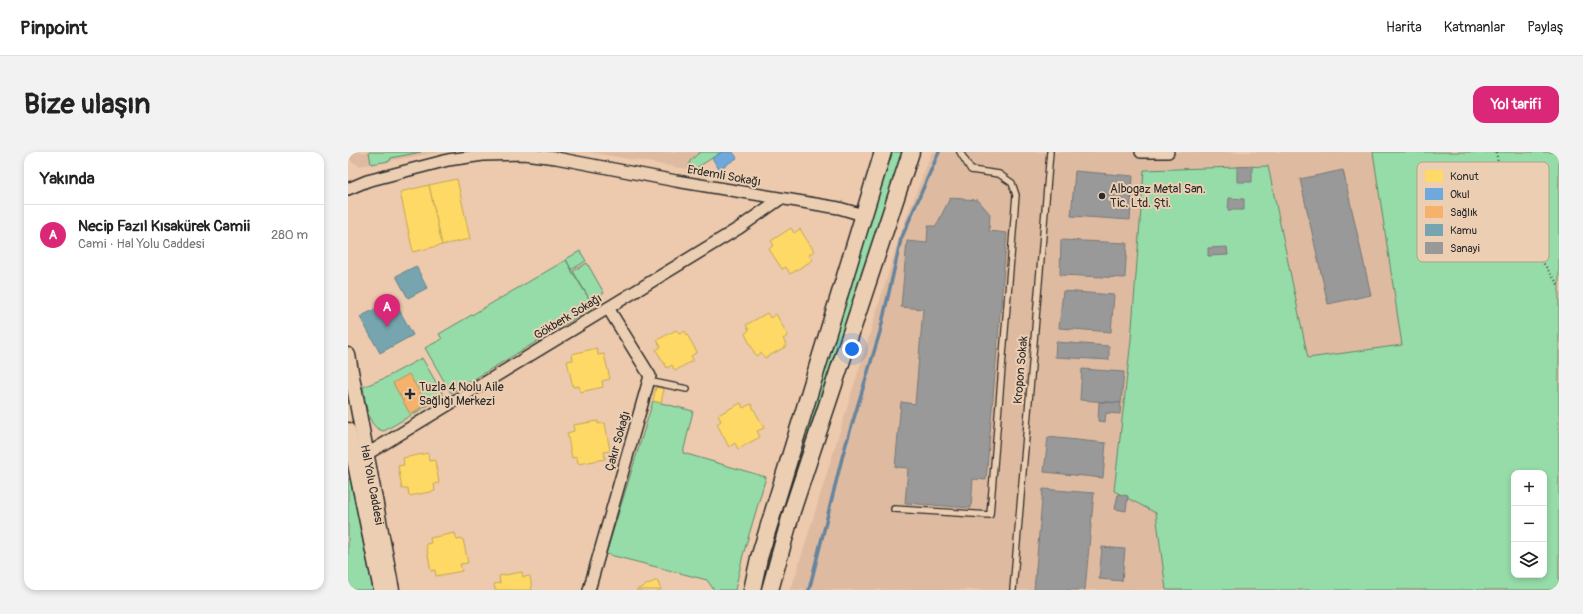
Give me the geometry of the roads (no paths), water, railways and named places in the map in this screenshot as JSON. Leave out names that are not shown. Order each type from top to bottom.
[{"type":"main road","points":[[752,590],[759,558],[883,152]]},
{"type":"main road","points":[[770,590],[801,483],[912,152]]},
{"type":"street","points":[[1141,152],[1168,152]]},
{"type":"street","name":"Erdemli Sokağı","points":[[348,189],[367,181],[448,160],[483,155],[556,155],[780,199],[839,208],[864,215]]},
{"type":"street","name":"Erdemli Sokağı","points":[[348,182],[367,181]]},
{"type":"street","name":"Gökberk Sokağı","points":[[367,454],[739,228],[780,199]]},
{"type":"street","points":[[608,308],[650,376],[648,381]]},
{"type":"street","name":"Hal Yolu Caddesi","points":[[348,355],[392,590]]},
{"type":"street","name":"Çakır Sokağı","points":[[589,590],[648,381]]},
{"type":"street","name":"Hal Yolu Caddesi","points":[[348,430],[381,590]]},
{"type":"lane","points":[[894,509],[990,515],[1016,195],[1012,183],[999,174],[971,170],[960,152]]},
{"type":"lane","name":"Kropon Sokak","points":[[1013,590],[1050,152]]},
{"type":"lane","points":[[648,381],[687,389]]},
{"type":"waterway","points":[[809,590],[843,454],[880,332],[901,239],[939,152]]},
{"type":"place","name":"Albogaz Metal San. Tic. Ltd. Şti.","points":[[1102,196]]},
{"type":"place","name":"Necip Fazıl Kısakürek Camii","points":[[387,327]]},
{"type":"place","name":"Tuzla 4 Nolu Aile Sağlığı Merkezi","points":[[410,394]]}]
